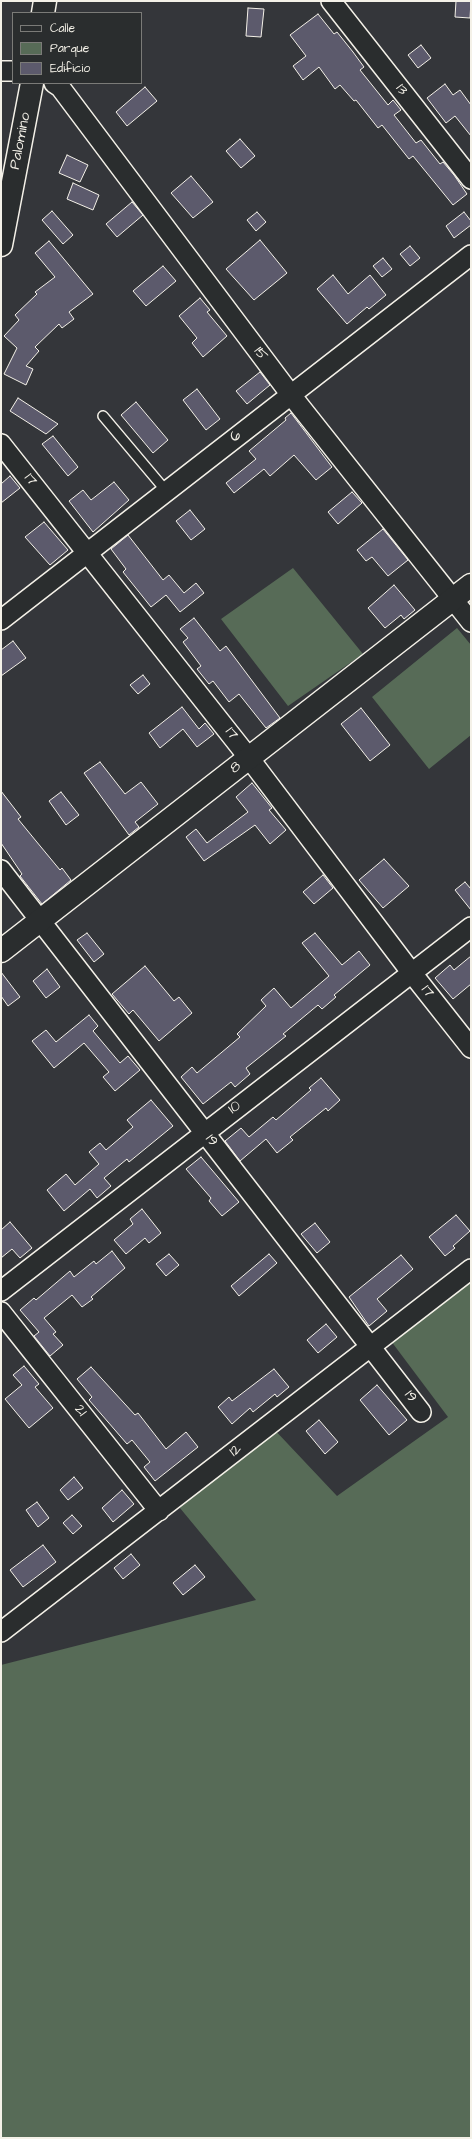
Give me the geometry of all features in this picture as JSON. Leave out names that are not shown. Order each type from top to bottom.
[{"type":"street","points":[[43,12],[45,1]]},
{"type":"street","name":"13","points":[[331,1],[471,179]]},
{"type":"street","points":[[1,71],[12,71]]},
{"type":"street","name":"Palomino","points":[[1,245],[32,84]]},
{"type":"street","name":"15","points":[[56,84],[60,86],[291,395],[471,622]]},
{"type":"street","name":"6","points":[[1,620],[471,255]]},
{"type":"street","name":"17","points":[[1,444],[88,552],[249,758],[471,1048]]},
{"type":"street","name":"8","points":[[1,951],[471,585]]},
{"type":"street","name":"19","points":[[1,870],[421,1412]]},
{"type":"street","name":"10","points":[[1,1291],[204,1132],[471,927]]},
{"type":"street","name":"12","points":[[1,1632],[471,1269]]},
{"type":"street","name":"21","points":[[1,1312],[159,1511]]},
{"type":"lane","points":[[104,416],[166,492]]},
{"type":"green space","points":[[293,568],[363,654],[288,706],[221,619]]},
{"type":"green space","points":[[457,628],[471,645],[471,735],[429,769],[372,697]]},
{"type":"green space","points":[[471,1266],[471,2138],[1,2138],[1,1665],[256,1600],[175,1502],[271,1426],[337,1496],[448,1417],[385,1333]]},
{"type":"building","points":[[456,1],[471,1],[470,18],[455,17]]},
{"type":"building","points":[[248,8],[264,9],[261,37],[246,36]]},
{"type":"building","points":[[318,14],[334,34],[337,32],[353,52],[364,67],[360,70],[388,105],[393,100],[401,110],[394,115],[416,143],[421,140],[440,164],[443,162],[454,175],[467,194],[453,205],[413,156],[409,159],[382,125],[378,128],[356,100],[354,101],[340,85],[335,89],[319,67],[303,80],[293,66],[306,56],[290,35]]},
{"type":"building","points":[[421,45],[431,58],[418,68],[408,55]]},
{"type":"building","points":[[445,84],[453,95],[460,90],[471,105],[471,136],[455,116],[446,123],[427,98]]},
{"type":"building","points":[[145,87],[157,101],[127,126],[116,112]]},
{"type":"building","points":[[240,139],[255,156],[241,168],[226,151]]},
{"type":"building","points":[[67,155],[88,165],[80,182],[59,173]]},
{"type":"building","points":[[191,176],[213,202],[193,218],[171,193]]},
{"type":"building","points":[[73,183],[99,195],[93,210],[67,199]]},
{"type":"building","points":[[132,202],[143,215],[117,237],[106,224]]},
{"type":"building","points":[[52,211],[73,235],[63,244],[42,220]]},
{"type":"building","points":[[257,212],[266,222],[256,231],[247,220]]},
{"type":"building","points":[[464,212],[471,221],[471,225],[454,238],[446,226]]},
{"type":"building","points":[[260,240],[287,273],[254,300],[226,269]]},
{"type":"building","points":[[49,241],[93,294],[69,312],[74,319],[62,328],[59,324],[35,347],[39,351],[26,366],[33,369],[26,385],[4,374],[17,348],[4,336],[19,320],[15,315],[37,294],[35,292],[55,277],[35,253]]},
{"type":"building","points":[[410,246],[420,258],[410,266],[400,254]]},
{"type":"building","points":[[383,258],[392,269],[382,277],[373,266]]},
{"type":"building","points":[[163,266],[176,281],[146,306],[133,291]]},
{"type":"building","points":[[333,275],[348,294],[370,275],[386,295],[369,309],[367,307],[347,324],[317,289]]},
{"type":"building","points":[[200,298],[210,310],[207,312],[227,336],[203,357],[192,343],[197,338],[179,316]]},
{"type":"building","points":[[260,372],[270,385],[247,404],[236,391]]},
{"type":"building","points":[[197,389],[220,419],[206,430],[183,400]]},
{"type":"building","points":[[18,398],[58,424],[46,434],[10,411]]},
{"type":"building","points":[[136,402],[168,440],[153,453],[121,415]]},
{"type":"building","points":[[291,413],[332,467],[316,480],[294,455],[270,476],[264,469],[234,493],[226,483],[256,459],[249,451],[286,420],[285,418]]},
{"type":"building","points":[[53,436],[78,467],[68,476],[42,444]]},
{"type":"building","points":[[10,476],[20,488],[1,503],[1,484]]},
{"type":"building","points":[[114,482],[129,500],[93,532],[69,501],[83,490],[91,500]]},
{"type":"building","points":[[352,492],[362,503],[338,524],[328,512]]},
{"type":"building","points":[[190,510],[205,529],[191,540],[176,521]]},
{"type":"building","points":[[44,522],[68,550],[50,565],[25,537]]},
{"type":"building","points":[[383,529],[408,560],[388,576],[372,557],[366,561],[357,550]]},
{"type":"building","points":[[128,535],[163,580],[169,575],[184,593],[196,583],[204,593],[180,612],[166,595],[151,607],[123,572],[126,569],[111,549]]},
{"type":"building","points":[[394,585],[415,610],[404,619],[401,615],[385,628],[368,608]]},
{"type":"building","points":[[194,618],[220,651],[226,646],[280,718],[266,728],[239,694],[229,702],[213,681],[209,684],[197,669],[201,666],[183,642],[188,638],[180,629]]},
{"type":"building","points":[[13,641],[26,658],[1,676],[1,650]]},
{"type":"building","points":[[143,675],[150,684],[138,694],[130,685]]},
{"type":"building","points":[[182,707],[199,729],[205,723],[214,734],[197,747],[183,729],[160,748],[149,733]]},
{"type":"building","points":[[361,708],[390,745],[370,761],[341,724]]},
{"type":"building","points":[[100,762],[125,794],[141,782],[158,804],[135,822],[139,827],[129,835],[84,773]]},
{"type":"building","points":[[252,783],[272,808],[269,810],[286,830],[270,844],[255,825],[204,861],[186,837],[196,829],[207,843],[248,812],[236,797]]},
{"type":"building","points":[[1,791],[21,817],[18,819],[60,870],[62,868],[71,880],[42,904],[20,876],[22,874],[1,843]]},
{"type":"building","points":[[61,792],[79,815],[66,825],[49,801]]},
{"type":"building","points":[[384,859],[409,886],[383,908],[359,880]]},
{"type":"building","points":[[323,875],[333,888],[314,904],[303,892]]},
{"type":"building","points":[[465,882],[471,889],[471,910],[455,890]]},
{"type":"building","points":[[87,933],[104,954],[94,962],[77,940]]},
{"type":"building","points":[[315,933],[342,965],[359,951],[370,965],[334,995],[336,997],[322,1009],[318,1005],[283,1034],[286,1036],[246,1068],[250,1074],[235,1087],[231,1082],[203,1104],[181,1077],[192,1067],[197,1073],[240,1037],[237,1034],[266,1006],[261,1000],[274,988],[291,1008],[329,976],[302,943]]},
{"type":"building","points":[[471,956],[471,984],[453,999],[435,978],[450,965],[454,970]]},
{"type":"building","points":[[145,966],[174,1001],[179,997],[192,1013],[159,1041],[133,1010],[129,1014],[112,994]]},
{"type":"building","points":[[47,969],[60,987],[46,998],[33,981]]},
{"type":"building","points":[[1,972],[20,997],[8,1006],[1,996]]},
{"type":"building","points":[[89,1015],[98,1026],[93,1031],[120,1063],[128,1056],[140,1070],[115,1091],[103,1077],[109,1072],[84,1043],[54,1068],[32,1041],[46,1030],[56,1042]]},
{"type":"building","points":[[321,1078],[340,1100],[328,1111],[326,1108],[290,1137],[293,1140],[277,1153],[266,1139],[240,1161],[225,1141],[241,1128],[249,1137],[273,1117],[276,1120],[311,1090],[309,1088]]},
{"type":"building","points":[[151,1100],[173,1126],[129,1162],[127,1159],[104,1178],[111,1186],[97,1198],[90,1189],[64,1211],[47,1190],[66,1174],[75,1185],[99,1164],[89,1152],[100,1143],[106,1150],[133,1127],[127,1120]]},
{"type":"building","points":[[201,1157],[239,1202],[222,1216],[209,1201],[211,1198],[186,1169]]},
{"type":"building","points":[[142,1209],[161,1233],[149,1243],[145,1238],[126,1254],[114,1240],[133,1224],[130,1219]]},
{"type":"building","points":[[456,1215],[470,1231],[453,1246],[455,1248],[445,1256],[429,1237]]},
{"type":"building","points":[[10,1222],[32,1248],[20,1258],[12,1249],[1,1258],[1,1230]]},
{"type":"building","points":[[315,1223],[330,1242],[317,1253],[301,1234]]},
{"type":"building","points":[[112,1251],[125,1268],[91,1297],[93,1299],[82,1307],[72,1295],[44,1318],[56,1332],[53,1334],[63,1345],[50,1356],[34,1336],[39,1332],[20,1310],[34,1298],[36,1300],[70,1271],[74,1277],[94,1261],[96,1264]]},
{"type":"building","points":[[169,1254],[179,1265],[166,1276],[156,1264]]},
{"type":"building","points":[[269,1254],[277,1263],[239,1296],[231,1286]]},
{"type":"building","points":[[401,1255],[413,1269],[377,1299],[387,1311],[369,1326],[349,1297]]},
{"type":"building","points":[[326,1324],[337,1337],[318,1353],[307,1340]]},
{"type":"building","points":[[24,1366],[39,1384],[35,1387],[53,1408],[29,1428],[5,1399],[22,1385],[13,1375]]},
{"type":"building","points":[[91,1367],[135,1415],[138,1413],[166,1449],[186,1432],[198,1447],[155,1481],[144,1467],[150,1462],[132,1440],[127,1444],[89,1400],[92,1397],[77,1379]]},
{"type":"building","points":[[274,1369],[289,1387],[277,1397],[275,1394],[253,1412],[250,1408],[232,1424],[218,1407],[229,1397],[232,1401]]},
{"type":"building","points":[[377,1385],[407,1420],[389,1435],[360,1400]]},
{"type":"building","points":[[319,1420],[338,1442],[325,1454],[306,1431]]},
{"type":"building","points":[[74,1477],[83,1488],[68,1500],[60,1490]]},
{"type":"building","points":[[122,1490],[134,1504],[113,1522],[102,1508]]},
{"type":"building","points":[[37,1502],[49,1518],[38,1527],[26,1510]]},
{"type":"building","points":[[72,1515],[82,1526],[73,1534],[63,1523]]},
{"type":"building","points":[[43,1545],[56,1562],[23,1587],[10,1570]]},
{"type":"building","points":[[131,1554],[140,1565],[123,1579],[114,1568]]},
{"type":"building","points":[[195,1565],[205,1577],[183,1595],[173,1583]]}]
